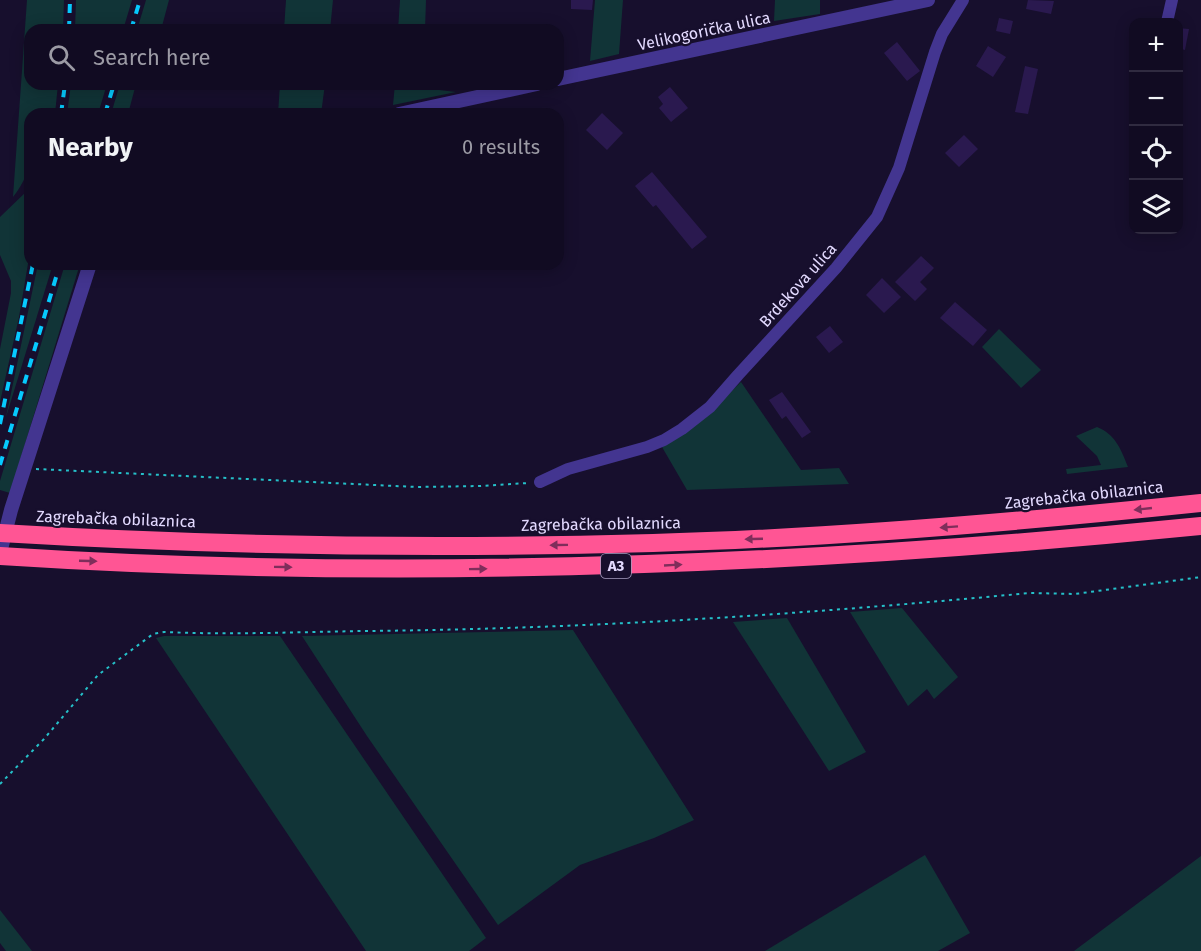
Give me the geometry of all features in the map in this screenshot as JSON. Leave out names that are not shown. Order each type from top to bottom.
[{"type":"highway","name":"Zagrebačka obilaznica","points":[[0,533],[342,546],[655,543],[962,526],[1201,503]]},
{"type":"highway","name":"A3","points":[[0,554],[29,558],[343,569],[656,565],[964,548],[1201,526]]},
{"type":"street","name":"Velikogorička ulica","points":[[564,79],[928,0]]},
{"type":"street","name":"Brdekova ulica","points":[[540,482],[568,469],[647,447],[682,429],[710,407],[836,268],[877,217],[888,195],[902,159],[939,43],[963,0]]},
{"type":"street","points":[[1168,18],[1172,0]]},
{"type":"street","points":[[427,108],[509,90]]},
{"type":"street","points":[[0,554],[11,510],[88,270]]},
{"type":"path","points":[[25,468],[417,487],[540,482]]},
{"type":"path","points":[[0,784],[44,739],[98,675],[153,634],[164,632],[410,631],[732,618],[1029,593],[1075,594],[1201,577]]},
{"type":"green space","points":[[27,0],[64,0],[63,24],[25,24]]},
{"type":"green space","points":[[76,0],[132,0],[125,24],[75,24]]},
{"type":"green space","points":[[146,0],[169,0],[163,24],[139,24]]},
{"type":"green space","points":[[286,0],[333,0],[331,24],[284,24]]},
{"type":"green space","points":[[400,0],[426,0],[425,24],[398,24]]},
{"type":"green space","points":[[595,0],[623,0],[619,54],[590,61]]},
{"type":"green space","points":[[775,0],[820,0],[820,14],[774,21]]},
{"type":"green space","points":[[24,42],[24,90],[57,90],[56,108],[24,108],[24,179],[13,197]]},
{"type":"green space","points":[[70,90],[105,90],[100,108],[68,108]]},
{"type":"green space","points":[[118,90],[134,90],[130,108],[113,108]]},
{"type":"green space","points":[[280,90],[324,90],[322,108],[278,108]]},
{"type":"green space","points":[[394,90],[456,92],[393,105]]},
{"type":"green space","points":[[24,194],[24,270],[27,270],[0,402],[0,349],[11,293],[11,281],[0,255],[0,217]]},
{"type":"green space","points":[[37,270],[51,270],[6,417]]},
{"type":"green space","points":[[63,270],[78,270],[10,493],[0,490],[0,481]]},
{"type":"green space","points":[[999,329],[1041,370],[1021,388],[982,347]]},
{"type":"green space","points":[[741,382],[801,470],[839,468],[849,484],[687,490],[662,447],[716,406]]},
{"type":"green space","points":[[1097,427],[1113,438],[1128,467],[1067,474],[1066,469],[1101,465],[1097,456],[1076,436]]},
{"type":"green space","points":[[902,608],[958,677],[934,699],[927,689],[908,706],[850,612]]},
{"type":"green space","points":[[787,618],[866,752],[829,771],[733,622]]},
{"type":"green space","points":[[573,630],[694,820],[654,838],[580,865],[498,925],[367,736],[302,636]]},
{"type":"green space","points":[[164,636],[280,636],[486,938],[469,951],[366,951],[156,638]]},
{"type":"green space","points":[[925,855],[970,933],[938,951],[765,951]]},
{"type":"green space","points":[[1201,856],[1201,951],[1074,951]]},
{"type":"green space","points":[[0,910],[32,951],[6,951],[0,943]]},
{"type":"building","points":[[571,0],[593,0],[592,10],[571,9]]},
{"type":"building","points":[[1028,0],[1054,1],[1051,14],[1026,9]]},
{"type":"building","points":[[999,18],[1013,21],[1010,34],[996,31]]},
{"type":"building","points":[[1183,28],[1189,29],[1185,50],[1183,49]]},
{"type":"building","points":[[897,42],[920,71],[907,81],[884,53]]},
{"type":"building","points":[[988,46],[1006,57],[993,77],[976,66]]},
{"type":"building","points":[[1025,66],[1038,69],[1028,114],[1015,112]]},
{"type":"building","points":[[670,87],[688,108],[671,122],[659,108],[663,104],[658,97]]},
{"type":"building","points":[[602,113],[623,133],[607,150],[586,130]]},
{"type":"building","points":[[964,135],[978,149],[959,167],[945,153]]},
{"type":"building","points":[[652,172],[707,237],[692,249],[656,205],[653,207],[635,186]]},
{"type":"building","points":[[921,256],[934,268],[920,282],[927,289],[915,301],[895,282]]},
{"type":"building","points":[[882,278],[901,297],[884,313],[866,295]]},
{"type":"building","points":[[955,302],[987,330],[973,346],[940,318]]},
{"type":"building","points":[[830,326],[843,342],[829,353],[816,337]]},
{"type":"building","points":[[782,392],[811,432],[802,438],[786,416],[782,419],[769,400]]},
{"type":"railway","points":[[69,24],[70,0]]},
{"type":"railway","points":[[133,24],[140,0]]},
{"type":"railway","points":[[62,108],[64,90]]},
{"type":"railway","points":[[107,108],[112,90]]},
{"type":"railway","points":[[0,424],[32,270]]},
{"type":"railway","points":[[0,465],[58,270]]}]
